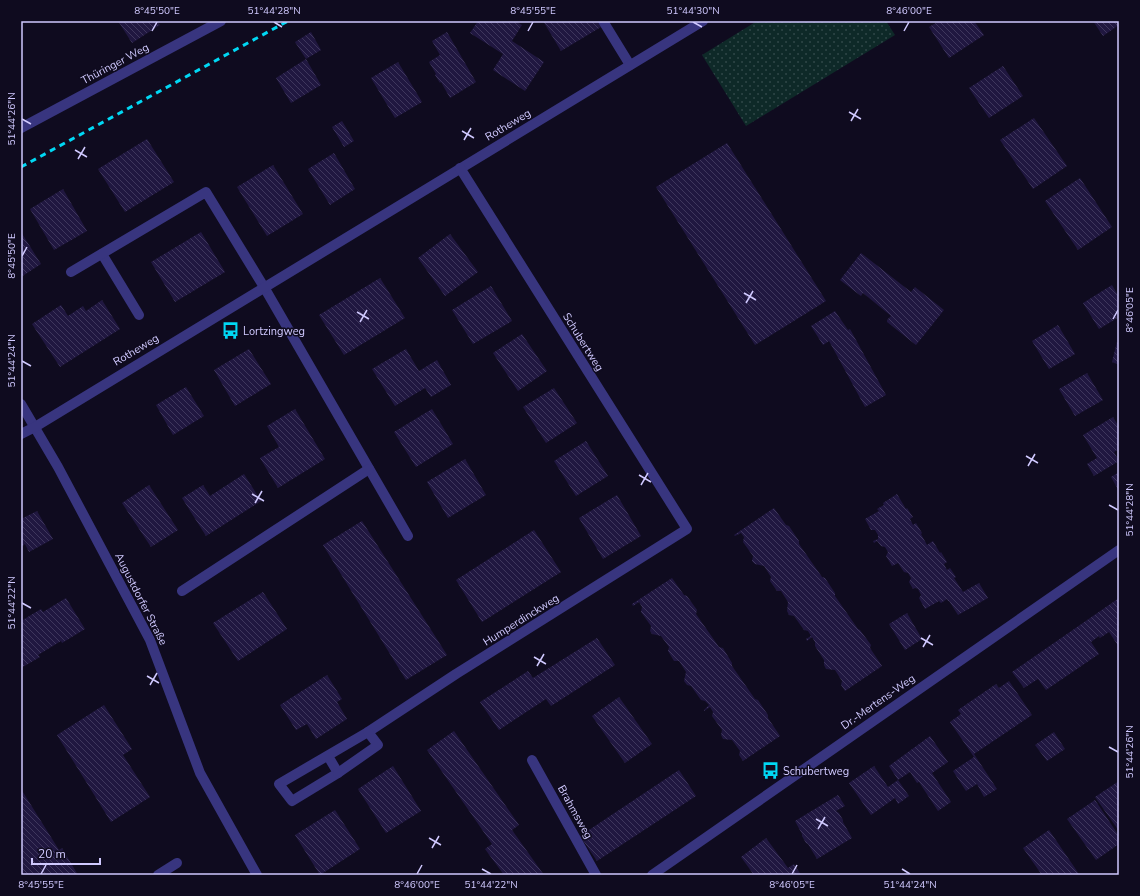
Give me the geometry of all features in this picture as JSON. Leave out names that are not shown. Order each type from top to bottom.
[{"type":"street","name":"Thüringer Weg","points":[[21,128],[221,21]]},
{"type":"street","points":[[603,21],[630,65]]},
{"type":"street","name":"Rotheweg","points":[[21,434],[35,427],[703,21]]},
{"type":"street","name":"Schubertweg","points":[[460,168],[687,529]]},
{"type":"street","points":[[71,272],[206,192],[264,287],[408,536]]},
{"type":"street","points":[[102,254],[139,315]]},
{"type":"street","name":"Augustdorfer Straße","points":[[21,404],[58,467],[150,640],[200,773],[257,875]]},
{"type":"street","points":[[182,591],[369,469]]},
{"type":"street","name":"Humperdinckweg","points":[[368,732],[378,745],[338,773],[292,801],[279,784],[368,732],[456,674],[687,529]]},
{"type":"street","name":"Dr.-Mertens-Weg","points":[[652,875],[1119,550]]},
{"type":"street","points":[[328,756],[338,773]]},
{"type":"street","name":"Brahmsweg","points":[[532,760],[596,875]]},
{"type":"street","points":[[158,875],[176,863]]},
{"type":"green space","points":[[757,21],[886,21],[895,35],[746,126],[702,55]]},
{"type":"building","points":[[118,21],[157,21],[160,25],[132,43]]},
{"type":"building","points":[[478,21],[515,21],[522,25],[512,41],[544,62],[525,91],[493,70],[503,54],[470,33]]},
{"type":"building","points":[[543,21],[597,21],[601,27],[561,51]]},
{"type":"building","points":[[939,21],[974,21],[984,35],[949,58],[929,27]]},
{"type":"building","points":[[1093,21],[1119,21],[1119,25],[1103,36]]},
{"type":"building","points":[[311,32],[321,50],[306,59],[295,42]]},
{"type":"building","points":[[447,32],[476,82],[450,98],[441,82],[440,83],[435,75],[436,74],[429,62],[440,55],[432,41]]},
{"type":"building","points":[[306,59],[321,85],[291,103],[276,78]]},
{"type":"building","points":[[398,62],[422,102],[395,118],[371,78]]},
{"type":"building","points":[[1003,66],[1023,96],[989,118],[969,88]]},
{"type":"building","points":[[1034,118],[1067,166],[1033,189],[1000,140]]},
{"type":"building","points":[[342,121],[354,141],[344,147],[332,127]]},
{"type":"building","points":[[147,139],[174,182],[125,212],[98,169]]},
{"type":"building","points":[[727,143],[826,301],[755,345],[656,187]]},
{"type":"building","points":[[334,153],[355,189],[330,205],[308,169]]},
{"type":"building","points":[[273,165],[303,214],[267,236],[237,187]]},
{"type":"building","points":[[1080,178],[1112,227],[1078,250],[1045,201]]},
{"type":"building","points":[[63,189],[87,231],[54,250],[30,209]]},
{"type":"building","points":[[21,232],[41,264],[21,277]]},
{"type":"building","points":[[201,232],[225,272],[175,302],[151,262]]},
{"type":"building","points":[[450,234],[478,272],[445,296],[418,258]]},
{"type":"building","points":[[861,253],[911,292],[915,287],[944,310],[916,345],[887,322],[891,316],[863,293],[861,296],[840,280]]},
{"type":"building","points":[[380,278],[405,318],[344,355],[319,315]]},
{"type":"building","points":[[1112,285],[1119,297],[1119,317],[1099,329],[1083,303]]},
{"type":"building","points":[[491,286],[512,321],[473,344],[452,310]]},
{"type":"building","points":[[102,300],[120,329],[60,367],[32,324],[61,305],[68,316],[83,306],[86,311]]},
{"type":"building","points":[[835,311],[848,330],[850,329],[886,395],[865,407],[829,341],[823,345],[811,326]]},
{"type":"building","points":[[1058,325],[1075,354],[1049,369],[1032,341]]},
{"type":"building","points":[[522,334],[547,371],[518,391],[493,353]]},
{"type":"building","points":[[1119,341],[1119,365],[1112,362],[1117,342]]},
{"type":"building","points":[[249,349],[271,384],[235,406],[214,370]]},
{"type":"building","points":[[406,349],[419,371],[437,360],[451,385],[431,397],[425,388],[395,406],[372,369]]},
{"type":"building","points":[[1087,373],[1103,400],[1075,416],[1059,389]]},
{"type":"building","points":[[186,387],[204,416],[173,435],[156,405]]},
{"type":"building","points":[[554,388],[577,423],[546,443],[523,407]]},
{"type":"building","points":[[295,409],[325,459],[278,488],[260,458],[279,447],[267,426]]},
{"type":"building","points":[[432,409],[453,444],[416,467],[394,432]]},
{"type":"building","points":[[1113,417],[1119,427],[1119,449],[1114,452],[1119,461],[1094,476],[1087,464],[1097,458],[1083,435]]},
{"type":"building","points":[[586,441],[608,476],[576,496],[554,461]]},
{"type":"building","points":[[465,459],[486,495],[448,518],[427,482]]},
{"type":"building","points":[[1119,472],[1119,491],[1111,477]]},
{"type":"building","points":[[244,474],[261,501],[206,536],[182,498],[203,485],[210,496]]},
{"type":"building","points":[[149,485],[178,530],[151,547],[122,503]]},
{"type":"building","points":[[897,494],[913,517],[910,519],[913,525],[916,523],[927,545],[933,541],[940,553],[941,552],[947,562],[944,564],[947,570],[950,568],[956,577],[954,578],[963,592],[979,583],[988,598],[958,615],[947,599],[941,603],[939,601],[925,609],[919,598],[921,595],[918,589],[913,589],[909,582],[911,578],[908,573],[904,572],[898,563],[892,566],[886,556],[888,552],[885,547],[881,546],[877,541],[874,543],[873,541],[878,539],[878,535],[875,530],[871,530],[865,519],[879,511],[877,509],[884,505],[883,503]]},
{"type":"building","points":[[617,495],[641,536],[603,559],[579,518]]},
{"type":"building","points":[[774,508],[786,525],[789,526],[799,541],[799,544],[822,577],[825,578],[835,593],[835,596],[871,645],[870,648],[882,666],[845,691],[841,685],[842,681],[835,670],[826,669],[824,660],[815,646],[815,642],[812,637],[807,641],[806,639],[811,636],[808,631],[804,630],[794,616],[789,615],[787,611],[788,602],[781,591],[777,591],[770,581],[771,577],[764,566],[755,564],[752,561],[753,556],[743,542],[744,537],[741,533],[735,536],[734,535]]},
{"type":"building","points":[[37,511],[53,539],[29,552],[25,544],[21,547],[21,519]]},
{"type":"building","points":[[362,521],[447,655],[406,680],[323,545]]},
{"type":"building","points":[[534,530],[561,572],[482,622],[456,580]]},
{"type":"building","points":[[672,578],[697,610],[696,614],[719,647],[723,648],[732,663],[732,666],[755,699],[758,700],[780,736],[743,761],[739,755],[740,751],[732,740],[723,739],[721,735],[722,730],[712,716],[713,712],[710,707],[704,711],[709,705],[705,701],[701,700],[691,686],[687,685],[684,681],[686,672],[679,661],[674,661],[668,651],[669,647],[661,636],[652,634],[650,631],[651,626],[641,612],[642,607],[639,602],[633,606],[632,604]]},
{"type":"building","points":[[263,592],[287,629],[238,661],[213,623]]},
{"type":"building","points":[[66,598],[85,629],[38,655],[40,657],[21,668],[21,621],[41,609],[43,612]]},
{"type":"building","points":[[1119,598],[1119,647],[1109,632],[1100,638],[1099,636],[1091,642],[1099,654],[1046,690],[1038,679],[1024,688],[1012,672]]},
{"type":"building","points":[[907,613],[922,639],[905,650],[889,624]]},
{"type":"building","points":[[597,638],[615,665],[551,706],[546,699],[499,730],[480,702],[528,671],[533,678]]},
{"type":"building","points":[[327,675],[342,699],[337,702],[347,719],[316,739],[307,724],[296,730],[280,705]]},
{"type":"building","points":[[1009,681],[1032,715],[974,754],[997,789],[984,797],[977,784],[966,791],[953,771],[974,757],[950,722],[961,714],[958,710],[996,684],[999,688]]},
{"type":"building","points":[[619,697],[652,744],[625,763],[592,716]]},
{"type":"building","points":[[104,705],[132,749],[123,755],[150,797],[111,822],[57,735]]},
{"type":"building","points":[[454,731],[519,825],[512,830],[544,875],[504,875],[485,849],[492,844],[427,750]]},
{"type":"building","points":[[1054,732],[1065,749],[1047,761],[1035,745]]},
{"type":"building","points":[[930,736],[948,762],[932,773],[951,802],[938,811],[919,782],[917,783],[910,772],[898,780],[889,766]]},
{"type":"building","points":[[393,766],[421,811],[386,833],[358,789]]},
{"type":"building","points":[[874,766],[888,787],[898,780],[909,796],[898,804],[895,798],[871,815],[849,783]]},
{"type":"building","points":[[679,770],[696,796],[597,861],[580,836]]},
{"type":"building","points":[[1119,781],[1119,831],[1095,797]]},
{"type":"building","points":[[21,789],[59,850],[62,848],[78,875],[21,875]]},
{"type":"building","points":[[838,795],[845,806],[836,811],[839,813],[852,838],[817,859],[806,843],[795,821]]},
{"type":"building","points":[[1095,800],[1119,836],[1119,844],[1096,860],[1067,819]]},
{"type":"building","points":[[335,810],[360,849],[320,875],[295,835]]},
{"type":"building","points":[[1049,830],[1079,874],[1078,875],[1042,875],[1023,848]]},
{"type":"building","points":[[766,838],[788,868],[794,864],[801,875],[754,875],[741,857]]},
{"type":"railway","points":[[21,167],[288,21]]},
{"type":"place","name":"Lortzingweg","points":[[230,331]]},
{"type":"place","name":"Schubertweg","points":[[770,771]]}]
